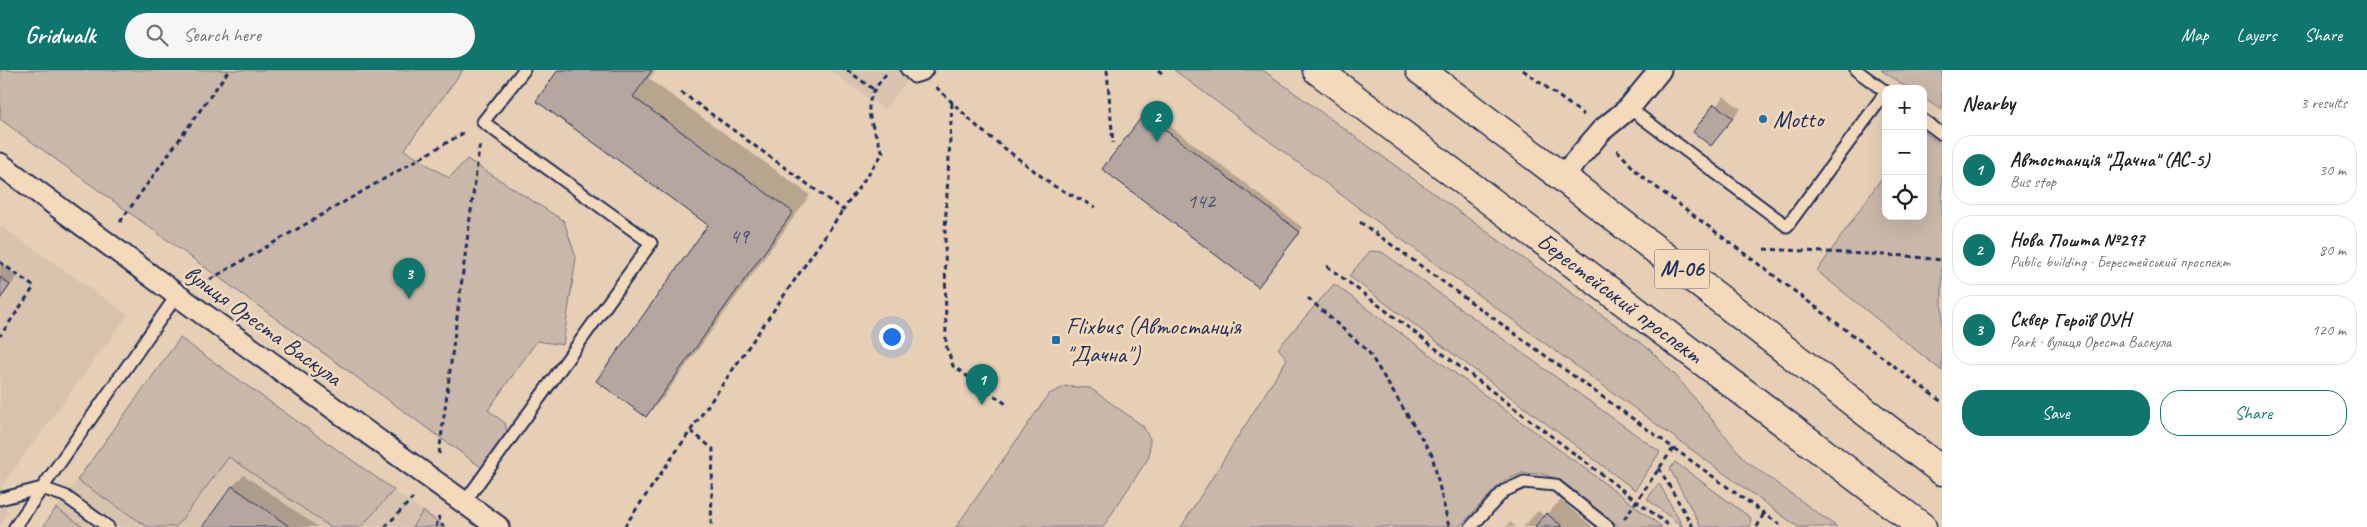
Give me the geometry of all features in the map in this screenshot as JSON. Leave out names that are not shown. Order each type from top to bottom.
[{"type":"highway","name":"Берестейський проспект","points":[[1317,70],[1922,527]]},
{"type":"highway","name":"М-06","points":[[1420,70],[1562,176],[1942,471]]},
{"type":"street","points":[[1562,176],[1601,131],[1629,108],[1660,70]]},
{"type":"street","name":"вулиця Ореста Васкула","points":[[0,164],[176,295],[498,527]]},
{"type":"lane","points":[[464,503],[651,243],[482,122],[524,70]]},
{"type":"lane","points":[[907,70],[914,77],[925,72]]},
{"type":"lane","points":[[1856,70],[1882,89]]},
{"type":"lane","points":[[1629,108],[1787,226],[1882,97]]},
{"type":"lane","points":[[1927,123],[1942,134]]},
{"type":"lane","points":[[15,527],[176,295]]},
{"type":"lane","points":[[1471,527],[1504,491],[1524,482],[1555,485],[1608,527]]},
{"type":"lane","points":[[0,499],[42,488],[65,496],[108,527]]},
{"type":"path","points":[[117,227],[229,70]]},
{"type":"path","points":[[847,70],[873,89]]},
{"type":"path","points":[[624,527],[883,153],[867,112],[873,89],[890,70]]},
{"type":"path","points":[[1107,70],[1113,143]]},
{"type":"path","points":[[1158,70],[1163,74]]},
{"type":"path","points":[[1522,70],[1585,116]]},
{"type":"path","points":[[925,72],[952,103],[982,130],[1054,186],[1095,207]]},
{"type":"path","points":[[681,92],[843,210]]},
{"type":"path","points":[[952,103],[945,230],[946,345],[953,366],[1009,406]]},
{"type":"path","points":[[199,286],[482,122]]},
{"type":"path","points":[[438,464],[482,122]]},
{"type":"path","points":[[1640,175],[1942,402]]},
{"type":"path","points":[[1360,222],[1782,527]]},
{"type":"path","points":[[1764,249],[1907,256],[1942,260]]},
{"type":"path","points":[[0,262],[34,287],[0,336]]},
{"type":"path","points":[[1327,266],[1672,527]]},
{"type":"path","points":[[1308,298],[1368,351],[1423,439],[1432,455],[1449,527]]},
{"type":"path","points":[[690,431],[713,449],[711,527]]},
{"type":"path","points":[[1623,520],[1674,448]]},
{"type":"path","points":[[1659,468],[1693,527]]},
{"type":"path","points":[[385,527],[397,512],[413,498]]},
{"type":"path","points":[[1758,527],[1764,513]]},
{"type":"path","points":[[436,527],[438,516],[443,527]]},
{"type":"shaded area","points":[[0,70],[463,70],[404,150],[449,178],[467,159],[564,221],[576,258],[563,345],[537,341],[488,410],[505,423],[508,437],[485,470],[0,119]]},
{"type":"shaded area","points":[[830,70],[915,70],[885,110]]},
{"type":"shaded area","points":[[1174,70],[1263,70],[1649,349],[1677,377],[1746,461],[1837,527],[1798,527],[1379,223]]},
{"type":"shaded area","points":[[1881,70],[1942,70],[1942,110],[1927,101],[1927,85],[1903,85]]},
{"type":"shaded area","points":[[1927,134],[1942,145],[1942,371],[1817,271],[1882,178],[1882,220],[1927,220]]},
{"type":"shaded area","points":[[0,225],[128,315],[1,487],[8,514],[0,526]]},
{"type":"shaded area","points":[[1370,251],[1382,252],[1660,452],[1635,490],[1349,276]]},
{"type":"shaded area","points":[[1334,284],[1662,527],[1620,527],[1560,480],[1542,474],[1523,473],[1503,481],[1459,527],[1181,527],[1287,359],[1278,348]]},
{"type":"shaded area","points":[[180,338],[434,519],[428,527],[43,527]]},
{"type":"shaded area","points":[[180,338],[394,490],[361,527],[330,527],[229,457],[176,527],[148,527],[77,480]]},
{"type":"shaded area","points":[[1066,386],[1090,388],[1143,426],[1150,439],[1149,457],[1103,527],[956,527],[1049,394]]},
{"type":"shaded area","points":[[1675,462],[1751,518],[1750,527],[1701,527],[1670,469]]},
{"type":"shaded area","points":[[1659,483],[1683,527],[1647,499]]},
{"type":"shaded area","points":[[56,508],[84,527],[43,527]]},
{"type":"shaded area","points":[[423,511],[445,527],[412,527]]},
{"type":"building","points":[[558,70],[652,70],[633,97],[793,212],[646,417],[596,381],[708,225],[536,101]]},
{"type":"building","points":[[1714,104],[1733,118],[1711,146],[1693,132]]},
{"type":"building","points":[[1144,114],[1300,232],[1258,287],[1102,169]]},
{"type":"building","points":[[0,277],[10,285],[0,299]]},
{"type":"building","points":[[232,486],[290,527],[202,527]]},
{"type":"building","points":[[1546,513],[1563,527],[1535,527]]},
{"type":"place","name":"Motto","points":[[1763,119]]},
{"type":"place","name":"Нова Пошта №297","points":[[1157,142]]},
{"type":"place","name":"Сквер Героїв ОУН","points":[[409,299]]},
{"type":"place","name":"Flixbus (Автостанція \"Дачна\")","points":[[1056,340]]},
{"type":"place","name":"Автостанція \"Дачна\" (АС-5)","points":[[982,405]]}]
